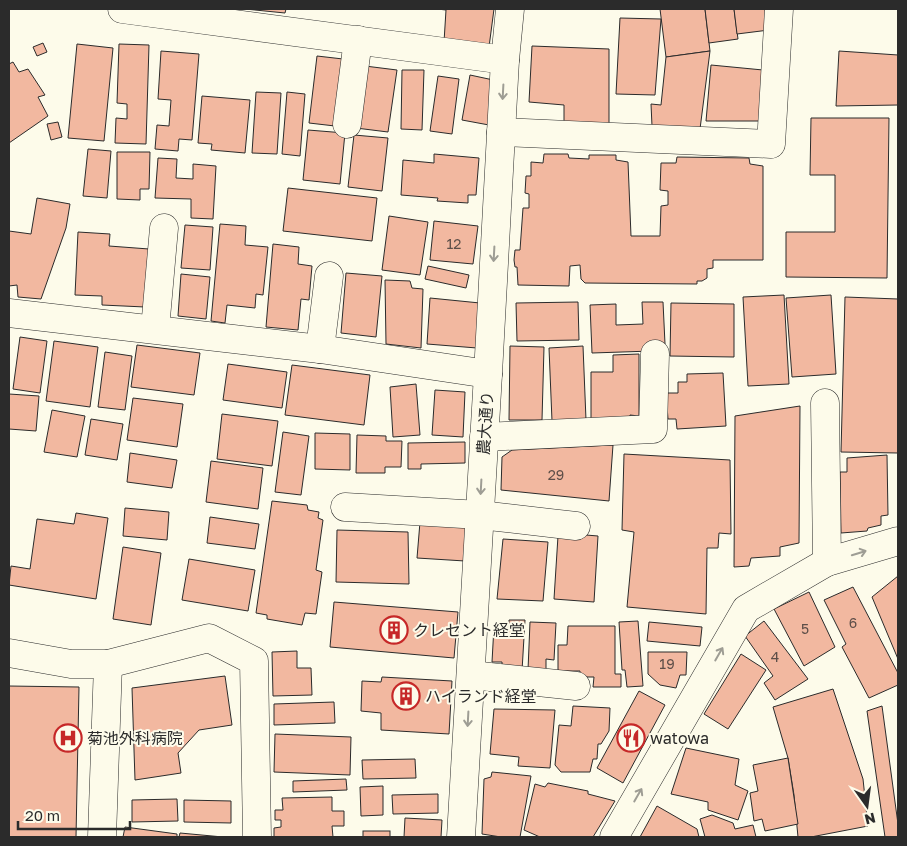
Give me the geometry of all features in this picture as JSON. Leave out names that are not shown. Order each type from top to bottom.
[{"type":"street","points":[[122,9],[505,60]]},
{"type":"street","name":"農大通り","points":[[461,837],[505,60],[510,9]]},
{"type":"street","points":[[501,132],[771,144],[779,9]]},
{"type":"street","points":[[347,124],[358,40]]},
{"type":"street","points":[[155,330],[164,228]]},
{"type":"street","points":[[320,348],[329,276]]},
{"type":"street","points":[[9,312],[320,348],[488,374]]},
{"type":"street","points":[[484,438],[653,429],[655,354]]},
{"type":"street","points":[[825,403],[827,562]]},
{"type":"street","points":[[345,507],[480,515],[576,526]]},
{"type":"street","points":[[614,837],[746,609],[827,562],[898,541]]},
{"type":"street","points":[[9,653],[71,664],[108,664],[209,638],[254,660],[256,837]]},
{"type":"street","points":[[102,837],[108,664]]},
{"type":"street","points":[[471,675],[576,686]]},
{"type":"building","points":[[245,9],[286,9],[285,13]]},
{"type":"building","points":[[437,9],[494,9],[489,47],[444,42],[446,10]]},
{"type":"building","points":[[660,9],[705,9],[710,51],[666,57]]},
{"type":"building","points":[[705,9],[734,9],[738,39],[709,43]]},
{"type":"building","points":[[734,9],[765,9],[769,30],[737,34]]},
{"type":"building","points":[[620,18],[661,19],[655,95],[616,94]]},
{"type":"building","points":[[43,43],[47,52],[37,56],[33,47]]},
{"type":"building","points":[[77,44],[113,48],[104,141],[68,138]]},
{"type":"building","points":[[119,44],[149,45],[146,144],[115,143],[116,118],[127,119],[127,104],[117,103]]},
{"type":"building","points":[[532,46],[609,49],[609,124],[564,122],[564,105],[529,102]]},
{"type":"building","points":[[161,51],[199,54],[192,140],[179,139],[178,151],[155,149],[157,125],[169,126],[171,100],[158,99]]},
{"type":"building","points":[[710,51],[700,129],[652,126],[651,104],[661,105],[666,57]]},
{"type":"building","points":[[839,51],[898,55],[898,105],[836,106]]},
{"type":"building","points":[[317,56],[343,59],[335,126],[309,123]]},
{"type":"building","points":[[13,62],[19,72],[28,69],[45,95],[38,97],[48,116],[9,143],[9,64]]},
{"type":"building","points":[[711,65],[763,70],[761,121],[706,121]]},
{"type":"building","points":[[365,66],[397,70],[388,132],[356,128]]},
{"type":"building","points":[[402,70],[424,70],[422,130],[401,129]]},
{"type":"building","points":[[470,75],[498,81],[489,125],[462,120]]},
{"type":"building","points":[[438,76],[459,79],[452,134],[430,131]]},
{"type":"building","points":[[256,92],[281,93],[277,154],[252,153]]},
{"type":"building","points":[[287,92],[305,94],[300,156],[282,154]]},
{"type":"building","points":[[202,96],[250,100],[245,153],[211,150],[212,144],[198,143]]},
{"type":"building","points":[[811,118],[889,118],[887,278],[786,277],[786,232],[835,232],[835,175],[810,175]]},
{"type":"building","points":[[58,122],[62,137],[51,140],[47,124]]},
{"type":"building","points":[[308,130],[345,133],[340,184],[303,180]]},
{"type":"building","points":[[354,135],[388,138],[382,191],[348,187]]},
{"type":"building","points":[[88,149],[111,151],[107,198],[83,196]]},
{"type":"building","points":[[117,152],[150,152],[149,189],[140,189],[140,200],[117,199]]},
{"type":"building","points":[[434,154],[479,158],[476,195],[468,195],[468,203],[437,201],[438,198],[401,195],[403,160],[434,163]]},
{"type":"building","points":[[544,154],[568,154],[569,158],[589,159],[589,155],[616,155],[616,160],[628,162],[631,236],[660,236],[661,206],[668,205],[668,191],[660,190],[661,163],[676,163],[677,157],[749,158],[750,164],[763,166],[763,260],[713,260],[713,268],[707,269],[707,278],[697,281],[697,284],[585,283],[581,279],[580,265],[570,266],[569,286],[518,285],[517,267],[515,267],[514,260],[515,250],[520,250],[523,208],[529,208],[529,194],[525,193],[526,176],[531,176],[531,162],[543,163]]},
{"type":"building","points":[[158,158],[177,159],[176,178],[193,179],[193,164],[216,166],[213,219],[191,218],[191,199],[155,198]]},
{"type":"building","points":[[288,188],[377,198],[372,241],[283,231]]},
{"type":"building","points":[[37,198],[70,204],[66,228],[41,299],[18,297],[17,285],[9,286],[9,231],[31,234]]},
{"type":"building","points":[[389,216],[428,222],[420,275],[382,270]]},
{"type":"building","points":[[434,221],[478,226],[473,264],[430,260]]},
{"type":"building","points":[[220,224],[246,226],[245,245],[268,247],[263,295],[256,294],[255,308],[227,305],[225,323],[211,321]]},
{"type":"building","points":[[185,225],[213,227],[210,270],[181,268]]},
{"type":"building","points":[[78,232],[110,234],[109,246],[149,249],[145,307],[102,305],[102,296],[75,295]]},
{"type":"building","points":[[273,244],[299,247],[298,264],[312,266],[309,300],[301,299],[298,330],[266,327]]},
{"type":"building","points":[[428,266],[469,275],[466,288],[425,279]]},
{"type":"building","points":[[346,273],[382,276],[376,337],[341,333]]},
{"type":"building","points":[[181,274],[210,277],[206,319],[178,316]]},
{"type":"building","points":[[385,280],[410,281],[412,288],[423,289],[421,348],[386,344]]},
{"type":"building","points":[[784,295],[789,384],[748,386],[743,297]]},
{"type":"building","points":[[831,295],[836,374],[792,377],[786,298]]},
{"type":"building","points":[[845,297],[898,299],[898,453],[841,452]]},
{"type":"building","points":[[430,298],[480,303],[477,348],[427,344]]},
{"type":"building","points":[[578,302],[579,340],[517,341],[516,303]]},
{"type":"building","points":[[642,302],[663,302],[665,344],[651,344],[652,351],[592,353],[590,305],[616,304],[616,325],[643,324]]},
{"type":"building","points":[[671,303],[734,304],[734,357],[670,356]]},
{"type":"building","points":[[20,337],[47,341],[40,393],[13,389]]},
{"type":"building","points":[[54,341],[98,347],[90,407],[46,401]]},
{"type":"building","points":[[137,345],[200,353],[194,395],[131,387]]},
{"type":"building","points":[[510,346],[544,347],[542,420],[509,420]]},
{"type":"building","points":[[583,346],[586,420],[552,421],[549,348]]},
{"type":"building","points":[[105,352],[132,356],[125,410],[98,407]]},
{"type":"building","points":[[639,354],[639,416],[630,415],[630,422],[591,422],[591,372],[613,372],[613,355]]},
{"type":"building","points":[[228,364],[287,372],[282,408],[223,400]]},
{"type":"building","points":[[292,365],[370,375],[364,425],[285,415]]},
{"type":"building","points":[[723,373],[726,426],[677,429],[676,419],[668,419],[666,393],[678,393],[678,382],[687,382],[687,374]]},
{"type":"building","points":[[416,384],[420,435],[393,437],[390,387]]},
{"type":"building","points":[[435,390],[465,392],[463,437],[432,435]]},
{"type":"building","points":[[9,394],[39,396],[36,431],[9,429]]},
{"type":"building","points":[[133,398],[183,404],[177,447],[127,440]]},
{"type":"building","points":[[800,406],[799,543],[780,547],[780,556],[751,558],[749,566],[734,567],[735,416]]},
{"type":"building","points":[[52,410],[85,416],[77,457],[44,452]]},
{"type":"building","points":[[222,414],[278,421],[272,466],[217,459]]},
{"type":"building","points":[[91,419],[123,424],[117,460],[85,455]]},
{"type":"building","points":[[283,432],[309,436],[301,495],[275,492]]},
{"type":"building","points":[[315,433],[350,434],[350,470],[315,469]]},
{"type":"building","points":[[357,435],[386,436],[386,441],[402,441],[401,467],[385,467],[385,473],[356,473]]},
{"type":"building","points":[[465,442],[465,463],[421,464],[421,469],[408,469],[408,443]]},
{"type":"building","points":[[613,445],[609,501],[501,490],[502,457],[512,450]]},
{"type":"building","points":[[130,453],[177,460],[172,488],[127,482]]},
{"type":"building","points":[[624,454],[730,460],[731,534],[719,533],[718,548],[707,548],[706,614],[627,607],[634,532],[622,530]]},
{"type":"building","points":[[887,455],[888,515],[881,516],[881,525],[868,528],[867,531],[841,533],[840,472],[847,472],[847,458]]},
{"type":"building","points":[[211,461],[263,468],[258,509],[206,502]]},
{"type":"building","points":[[272,501],[307,505],[308,510],[319,512],[318,518],[323,520],[316,570],[322,572],[316,614],[305,613],[302,625],[267,619],[267,615],[256,613]]},
{"type":"building","points":[[125,508],[169,512],[167,540],[123,536]]},
{"type":"building","points":[[76,513],[108,518],[96,599],[9,585],[11,566],[30,569],[37,519],[74,524]]},
{"type":"building","points":[[210,517],[259,524],[255,549],[207,543]]},
{"type":"building","points":[[420,522],[469,526],[465,561],[417,558]]},
{"type":"building","points":[[337,530],[408,532],[409,584],[336,582]]},
{"type":"building","points":[[574,534],[598,536],[594,602],[554,599],[558,536]]},
{"type":"building","points":[[503,539],[548,542],[543,601],[497,599]]},
{"type":"building","points":[[123,547],[161,553],[151,625],[113,619]]},
{"type":"building","points":[[189,559],[255,570],[248,611],[182,600]]},
{"type":"building","points":[[898,576],[898,659],[872,597]]},
{"type":"building","points":[[853,587],[898,673],[898,685],[869,698],[842,647],[846,644],[824,600]]},
{"type":"building","points":[[809,592],[835,647],[804,666],[774,609]]},
{"type":"building","name":"クレセント経堂","points":[[334,602],[458,612],[454,658],[330,647]]},
{"type":"building","points":[[509,620],[525,620],[522,671],[502,670],[502,662],[492,662],[494,626],[509,627]]},
{"type":"building","points":[[638,621],[643,686],[627,687],[625,670],[622,670],[619,622]]},
{"type":"building","points":[[764,621],[808,679],[775,700],[764,683],[773,676],[745,636]]},
{"type":"building","points":[[530,622],[556,623],[554,660],[546,659],[546,671],[528,670]]},
{"type":"building","points":[[649,622],[702,627],[700,646],[647,641]]},
{"type":"building","points":[[568,626],[615,626],[615,674],[621,674],[621,687],[593,687],[594,677],[580,677],[580,671],[558,671],[558,645],[567,645]]},
{"type":"building","points":[[297,651],[297,668],[311,668],[312,695],[273,696],[272,652]]},
{"type":"building","points":[[648,652],[687,652],[686,675],[680,675],[676,688],[660,685],[648,674]]},
{"type":"building","points":[[741,654],[766,670],[728,729],[704,714]]},
{"type":"building","points":[[225,676],[232,725],[199,730],[178,753],[181,773],[135,780],[132,688]]},
{"type":"building","name":"ハイランド経堂","points":[[382,677],[452,681],[449,734],[381,730],[381,713],[361,711],[362,681],[381,682]]},
{"type":"building","points":[[9,686],[79,687],[76,837],[9,837]]},
{"type":"building","points":[[833,689],[863,779],[868,826],[811,837],[798,837],[788,758],[773,707]]},
{"type":"building","points":[[639,691],[665,705],[623,783],[597,768]]},
{"type":"building","points":[[334,702],[335,723],[274,725],[274,704]]},
{"type":"building","points":[[573,706],[610,708],[609,731],[601,744],[598,744],[597,759],[593,759],[590,772],[561,772],[555,765],[559,725],[571,726]]},
{"type":"building","points":[[882,706],[898,824],[898,837],[885,837],[867,711]]},
{"type":"building","points":[[494,709],[555,710],[550,768],[518,766],[519,757],[490,754]]},
{"type":"building","points":[[275,734],[351,737],[350,775],[274,772]]},
{"type":"building","points":[[686,748],[739,759],[735,785],[748,791],[738,820],[708,810],[708,802],[671,794]]},
{"type":"building","points":[[788,758],[798,824],[765,831],[762,819],[754,821],[750,793],[758,791],[753,765]]},
{"type":"building","points":[[415,759],[416,778],[363,779],[362,760]]},
{"type":"building","points":[[492,772],[531,776],[520,837],[482,834],[484,779],[491,777]]},
{"type":"building","points":[[346,779],[347,790],[293,792],[293,781]]},
{"type":"building","points":[[548,783],[588,791],[588,794],[615,801],[593,837],[540,837],[524,830],[535,784],[545,787]]},
{"type":"building","points":[[383,786],[383,815],[361,816],[360,787]]},
{"type":"building","points":[[438,794],[438,813],[393,814],[392,795]]},
{"type":"building","points":[[332,797],[332,811],[344,811],[344,826],[332,826],[333,837],[274,837],[274,828],[281,827],[281,820],[275,820],[275,810],[283,810],[282,798]]},
{"type":"building","points":[[177,799],[178,821],[132,822],[132,800]]},
{"type":"building","points":[[184,800],[231,801],[231,823],[184,822]]},
{"type":"building","points":[[657,806],[697,829],[699,837],[640,837]]},
{"type":"building","points":[[712,815],[733,823],[735,829],[753,825],[756,837],[705,837],[700,819]]},
{"type":"building","points":[[405,818],[442,820],[441,837],[404,837]]},
{"type":"building","points":[[125,827],[177,834],[177,837],[123,837]]},
{"type":"building","points":[[363,831],[390,831],[390,837],[363,837]]},
{"type":"building","points":[[180,833],[223,837],[179,837]]},
{"type":"place","name":"クレセント経堂","points":[[394,630]]},
{"type":"place","name":"ハイランド経堂","points":[[406,696]]},
{"type":"place","name":"菊池外科病院","points":[[68,738]]},
{"type":"place","name":"watowa","points":[[631,738]]}]
